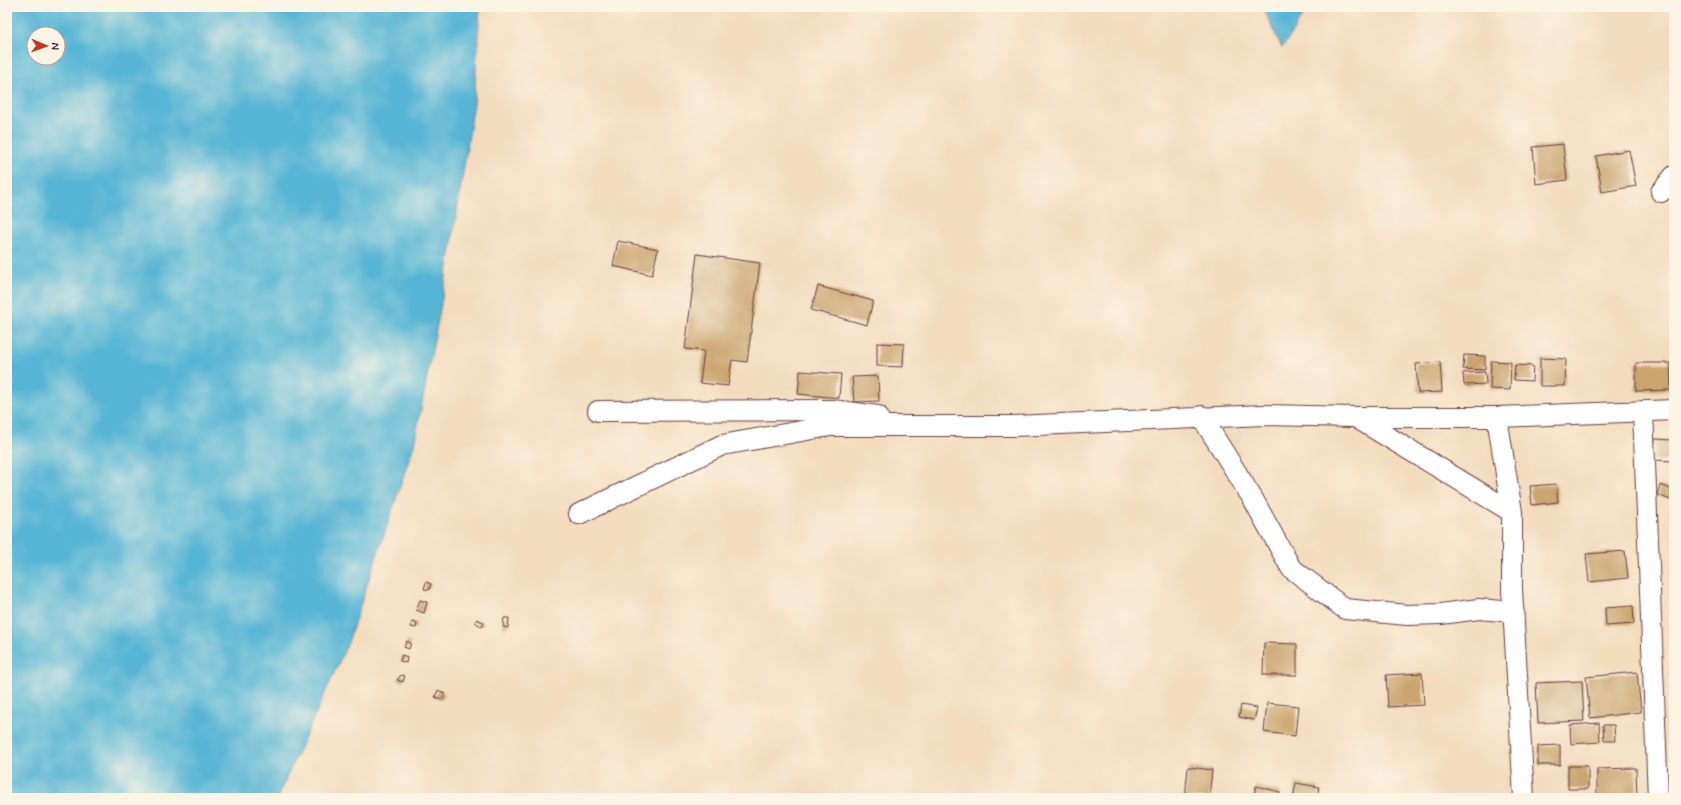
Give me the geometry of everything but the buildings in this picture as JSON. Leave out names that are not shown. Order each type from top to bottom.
[{"type":"street","points":[[1661,192],[1674,176]]},
{"type":"street","points":[[598,411],[832,410],[953,426]]},
{"type":"street","points":[[579,514],[722,445],[830,426],[1014,426],[1201,416],[1264,415],[1354,417],[1497,417],[1674,410]]},
{"type":"street","points":[[1643,411],[1658,798]]},
{"type":"street","points":[[1201,416],[1253,499],[1291,568],[1345,609],[1407,615],[1441,614],[1479,609],[1514,612]]},
{"type":"street","points":[[1354,417],[1512,512]]},
{"type":"street","points":[[1497,417],[1512,512],[1514,612],[1524,798]]},
{"type":"water","points":[[7,7],[480,7],[474,103],[448,267],[414,445],[347,645],[277,798],[7,798]]},
{"type":"water","points":[[1263,7],[1308,7],[1282,48]]}]
